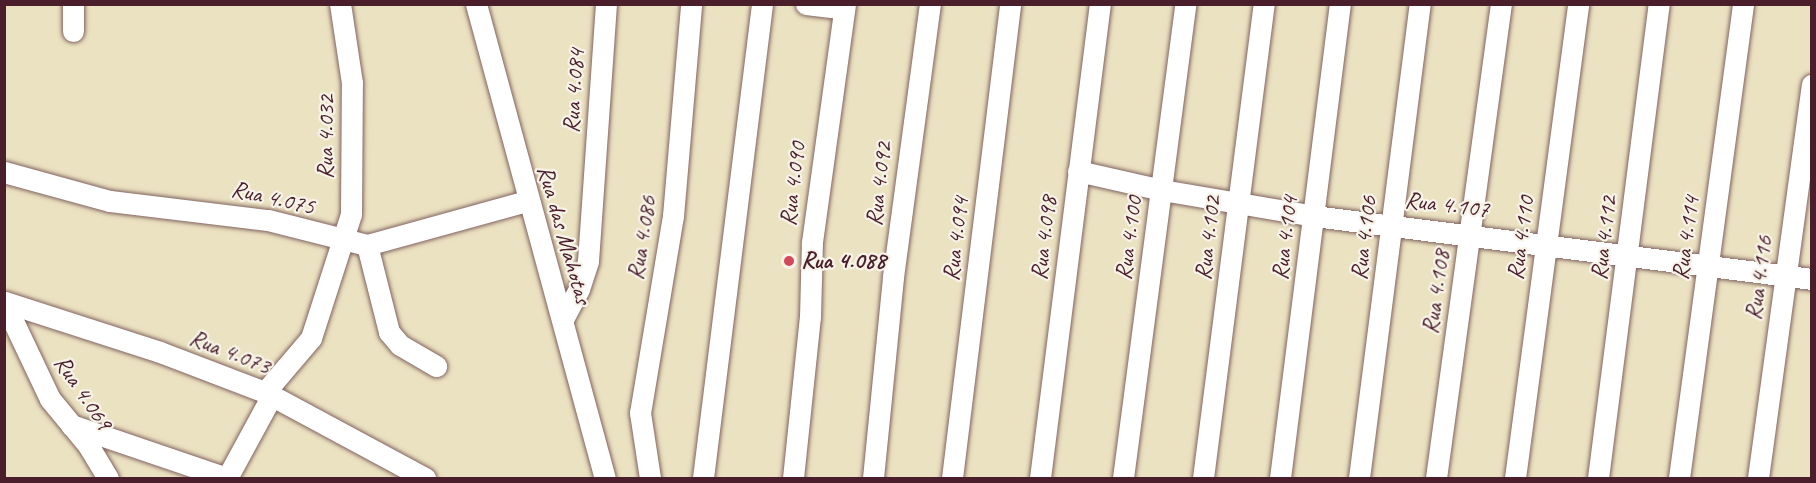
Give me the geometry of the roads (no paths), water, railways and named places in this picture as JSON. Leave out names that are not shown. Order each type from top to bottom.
[{"type":"street","points":[[73,4],[73,31]]},
{"type":"street","name":"Rua 4.032","points":[[70,425],[227,478],[269,393],[311,339],[344,242],[351,214],[354,121],[352,83],[340,4]]},
{"type":"street","name":"Rua das Mahotas","points":[[476,4],[527,201],[563,319],[605,478]]},
{"type":"street","name":"Rua 4.084","points":[[563,319],[579,289],[588,261],[606,4]]},
{"type":"street","name":"Rua 4.086","points":[[650,478],[640,413],[673,216],[691,4]]},
{"type":"street","points":[[703,478],[762,4]]},
{"type":"street","points":[[806,4],[844,7]]},
{"type":"street","name":"Rua 4.092","points":[[873,478],[900,222],[930,4]]},
{"type":"street","name":"Rua 4.094","points":[[952,478],[1010,4]]},
{"type":"street","name":"Rua 4.098","points":[[1040,478],[1100,4]]},
{"type":"street","name":"Rua 4.100","points":[[1123,478],[1185,4]]},
{"type":"street","name":"Rua 4.102","points":[[1203,478],[1264,4]]},
{"type":"street","name":"Rua 4.104","points":[[1280,478],[1340,4]]},
{"type":"street","name":"Rua 4.106","points":[[1359,478],[1420,4]]},
{"type":"street","name":"Rua 4.108","points":[[1436,478],[1501,4]]},
{"type":"street","name":"Rua 4.110","points":[[1515,478],[1578,4]]},
{"type":"street","name":"Rua 4.112","points":[[1598,478],[1659,4]]},
{"type":"street","name":"Rua 4.114","points":[[1679,478],[1743,4]]},
{"type":"street","name":"Rua 4.090","points":[[793,478],[810,317],[812,242],[844,7]]},
{"type":"street","name":"Rua 4.116","points":[[1758,478],[1812,85]]},
{"type":"street","name":"Rua 4.107","points":[[1078,171],[1162,190],[1314,216],[1470,233],[1812,279]]},
{"type":"street","name":"Rua 4.075","points":[[4,172],[110,201],[268,220],[344,242],[367,245],[527,201]]},
{"type":"street","points":[[367,245],[389,332],[400,345],[436,366]]},
{"type":"street","name":"Rua 4.073","points":[[5,302],[160,352],[269,393],[425,478]]},
{"type":"street","name":"Rua 4.069","points":[[5,302],[50,399],[108,477]]},
{"type":"place","name":"Rua 4.088","points":[[789,261]]}]
